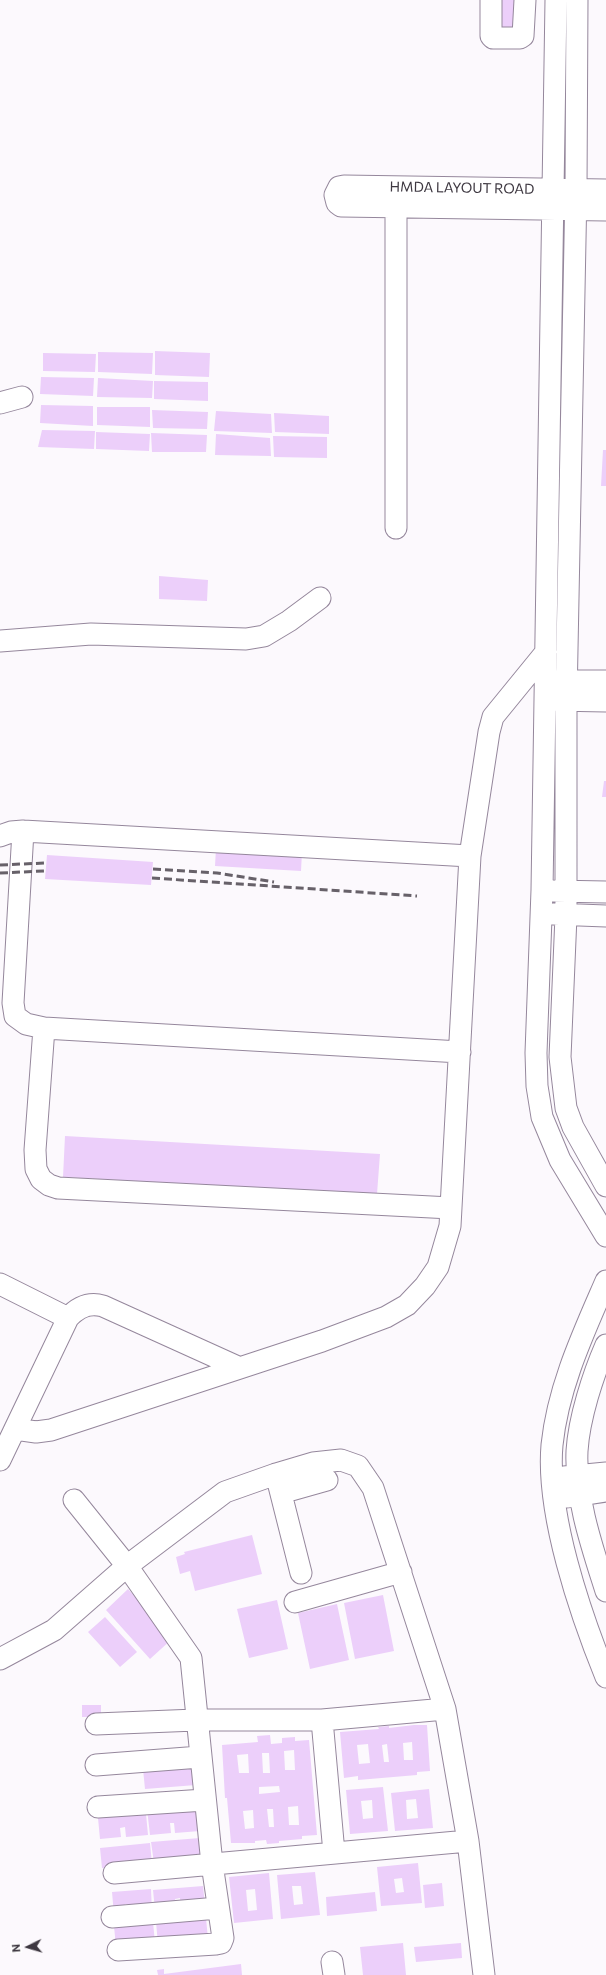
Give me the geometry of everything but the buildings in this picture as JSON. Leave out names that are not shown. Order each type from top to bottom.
[{"type":"street","points":[[491,0],[491,36],[493,38],[520,38],[523,36],[525,0]]},
{"type":"street","points":[[556,0],[542,890],[536,1053],[542,1117],[560,1160],[606,1236]]},
{"type":"street","points":[[577,0],[576,189],[574,210],[567,690],[566,916],[560,1057],[565,1102],[573,1127],[606,1186]]},
{"type":"street","name":"HMDA LAYOUT ROAD","points":[[396,207],[341,206],[337,203],[335,195],[339,187],[606,190]]},
{"type":"street","points":[[395,187],[396,528]]},
{"type":"street","points":[[396,207],[606,210]]},
{"type":"street","points":[[0,403],[22,397]]},
{"type":"street","points":[[0,641],[92,634],[246,639],[264,636],[289,621],[320,598]]},
{"type":"street","points":[[15,1429],[36,1432],[51,1430],[240,1368],[386,1317],[407,1305],[425,1286],[438,1267],[445,1248],[451,1208],[470,856],[489,732],[493,717],[546,652]]},
{"type":"street","points":[[545,691],[567,690],[606,681]]},
{"type":"street","points":[[567,690],[606,701]]},
{"type":"street","points":[[0,836],[11,832],[23,831],[470,856]]},
{"type":"street","points":[[23,831],[13,995],[14,1013],[17,1019],[26,1024],[44,1028],[460,1052]]},
{"type":"street","points":[[542,890],[566,892],[606,892]]},
{"type":"street","points":[[541,913],[566,916],[606,916]]},
{"type":"street","points":[[44,1028],[35,1150],[38,1174],[41,1179],[49,1185],[58,1188],[451,1208]]},
{"type":"street","points":[[0,1284],[68,1318]]},
{"type":"street","points":[[604,1291],[569,1368],[552,1445],[553,1489],[564,1550],[606,1677]]},
{"type":"street","points":[[0,1460],[68,1318],[81,1307],[97,1304],[103,1306],[240,1368]]},
{"type":"street","points":[[606,1345],[596,1368],[580,1431],[577,1452],[587,1533],[606,1591]]},
{"type":"street","points":[[278,1483],[314,1463],[341,1460],[358,1466],[373,1488],[445,1709],[468,1841],[484,1975]]},
{"type":"street","points":[[553,1489],[580,1485],[606,1473]]},
{"type":"street","points":[[0,1659],[54,1630],[127,1566],[225,1492],[278,1483],[327,1480]]},
{"type":"street","points":[[278,1483],[301,1573]]},
{"type":"street","points":[[580,1485],[606,1492]]},
{"type":"street","points":[[74,1500],[127,1566],[191,1658],[194,1666],[196,1720],[212,1864],[223,1938],[221,1943],[118,1950]]},
{"type":"street","points":[[295,1602],[401,1572]]},
{"type":"street","points":[[96,1724],[196,1720],[322,1720],[445,1709]]},
{"type":"street","points":[[322,1720],[334,1853]]},
{"type":"street","points":[[96,1764],[200,1757]]},
{"type":"street","points":[[98,1807],[205,1800]]},
{"type":"street","points":[[114,1873],[468,1841]]},
{"type":"street","points":[[112,1917],[218,1908]]},
{"type":"railway","points":[[0,865],[45,863]]},
{"type":"railway","points":[[153,869],[217,873],[274,882]]},
{"type":"railway","points":[[0,873],[44,871]]},
{"type":"railway","points":[[152,878],[417,896]]}]
